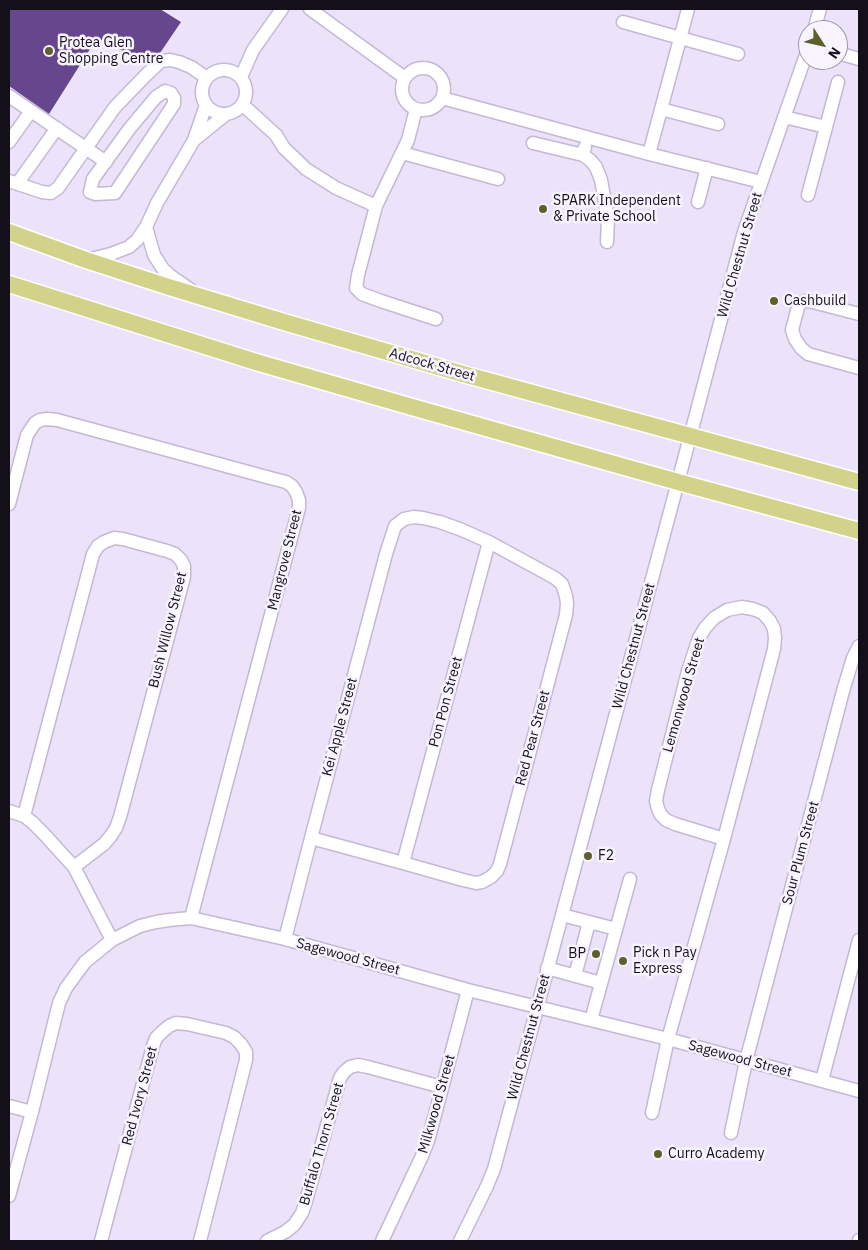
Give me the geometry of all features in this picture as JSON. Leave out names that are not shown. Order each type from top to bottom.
[{"type":"main road","name":"Adcock Street","points":[[9,232],[86,260],[199,296],[463,374],[859,482]]},
{"type":"main road","points":[[9,284],[265,364],[412,407],[678,482],[859,530]]},
{"type":"street","points":[[241,77],[253,50],[282,9]]},
{"type":"street","points":[[310,9],[405,78]]},
{"type":"street","points":[[648,154],[688,9]]},
{"type":"street","points":[[623,22],[738,54]]},
{"type":"street","points":[[228,70],[253,50]]},
{"type":"street","points":[[56,128],[13,182],[42,192],[51,193],[58,188],[114,107],[161,62],[170,60],[179,62],[191,67],[207,78]]},
{"type":"street","points":[[419,68],[433,70],[439,74],[442,80],[444,95],[436,106],[430,109],[416,109],[410,106],[402,95],[405,78],[412,70],[419,68]]},
{"type":"street","points":[[220,70],[228,70],[235,72],[245,83],[246,98],[243,105],[232,114],[217,114],[206,105],[203,99],[203,84],[213,73],[220,70]]},
{"type":"street","name":"Wild Chestnut Street","points":[[460,1241],[494,1169],[744,232],[801,70]]},
{"type":"street","points":[[808,195],[838,82]]},
{"type":"street","points":[[165,91],[171,93],[174,98],[174,104],[115,193],[94,194],[90,192],[93,179],[106,162],[130,128],[156,97],[165,91]]},
{"type":"street","points":[[9,96],[106,162]]},
{"type":"street","points":[[442,98],[648,154],[761,182]]},
{"type":"street","points":[[86,260],[111,254],[137,240],[146,228],[157,203],[194,140],[206,105]]},
{"type":"street","points":[[243,105],[276,135],[284,148],[306,169],[336,188],[376,206]]},
{"type":"street","points":[[416,109],[408,140],[376,206],[356,288],[362,294],[436,319]]},
{"type":"street","points":[[661,109],[718,124]]},
{"type":"street","points":[[9,142],[31,111]]},
{"type":"street","points":[[194,140],[224,115]]},
{"type":"street","points":[[784,117],[826,127]]},
{"type":"street","points":[[583,155],[588,138]]},
{"type":"street","points":[[533,143],[583,155],[596,167],[601,180],[608,219],[607,242]]},
{"type":"street","points":[[402,153],[498,179]]},
{"type":"street","points":[[698,202],[707,168]]},
{"type":"street","points":[[146,228],[154,255],[163,269],[199,296]]},
{"type":"street","points":[[859,314],[804,300],[798,307],[792,330],[800,348],[808,354],[859,368]]},
{"type":"street","name":"Mangrove Street","points":[[9,504],[27,435],[35,423],[47,419],[57,420],[274,478],[286,482],[296,492],[299,508],[191,918]]},
{"type":"street","name":"Red Pear Street","points":[[311,838],[476,882],[482,882],[491,877],[497,871],[500,864],[566,615],[566,596],[562,584],[555,578],[489,542],[462,530],[423,518],[404,519]]},
{"type":"street","name":"Kei Apple Street","points":[[285,939],[386,554],[393,530],[404,519]]},
{"type":"street","name":"Bush Willow Street","points":[[24,816],[93,554],[98,546],[114,538],[175,554],[184,566],[184,577],[120,817],[116,828],[104,844],[74,867]]},
{"type":"street","name":"Pon Pon Street","points":[[404,862],[489,542]]},
{"type":"street","name":"Lemonwood Street","points":[[652,1113],[668,1039],[724,839],[774,649],[774,629],[770,621],[763,613],[742,607],[727,610],[714,618],[698,638],[656,801],[661,815],[666,820],[724,839]]},
{"type":"street","name":"Sour Plum Street","points":[[730,1133],[746,1061],[843,691],[853,658],[859,646]]},
{"type":"street","points":[[9,811],[24,816],[44,834],[74,867],[112,940]]},
{"type":"street","points":[[591,1020],[630,879]]},
{"type":"street","points":[[562,915],[616,928]]},
{"type":"street","name":"Sagewood Street","points":[[9,1196],[59,1003],[66,988],[85,962],[112,940],[140,926],[156,922],[191,918],[285,939],[468,990],[668,1039],[859,1091]]},
{"type":"street","points":[[575,976],[589,922]]},
{"type":"street","points":[[822,1080],[859,940]]},
{"type":"street","points":[[547,968],[601,983]]},
{"type":"street","name":"Milkwood Street","points":[[382,1241],[428,1141],[468,990]]},
{"type":"street","name":"Red Ivory Street","points":[[101,1241],[153,1046],[156,1038],[162,1032],[176,1023],[187,1024],[234,1037],[246,1052],[245,1065],[201,1241]]},
{"type":"street","name":"Buffalo Thorn Street","points":[[267,1241],[294,1225],[302,1213],[340,1078],[344,1072],[350,1067],[368,1067],[442,1088]]},
{"type":"street","points":[[9,1106],[32,1112]]},
{"type":"building","name":"Protea Glen Shopping Centre","points":[[9,9],[160,9],[181,22],[160,53],[147,63],[97,38],[49,114],[9,86]]},
{"type":"place","name":"Protea Glen Shopping Centre","points":[[49,51]]},
{"type":"place","name":"SPARK Independent & Private School","points":[[543,209]]},
{"type":"place","name":"Cashbuild","points":[[774,301]]},
{"type":"place","name":"F2","points":[[588,856]]},
{"type":"place","name":"BP","points":[[596,954]]},
{"type":"place","name":"Pick n Pay Express","points":[[623,961]]},
{"type":"place","name":"Curro Academy","points":[[658,1154]]}]
